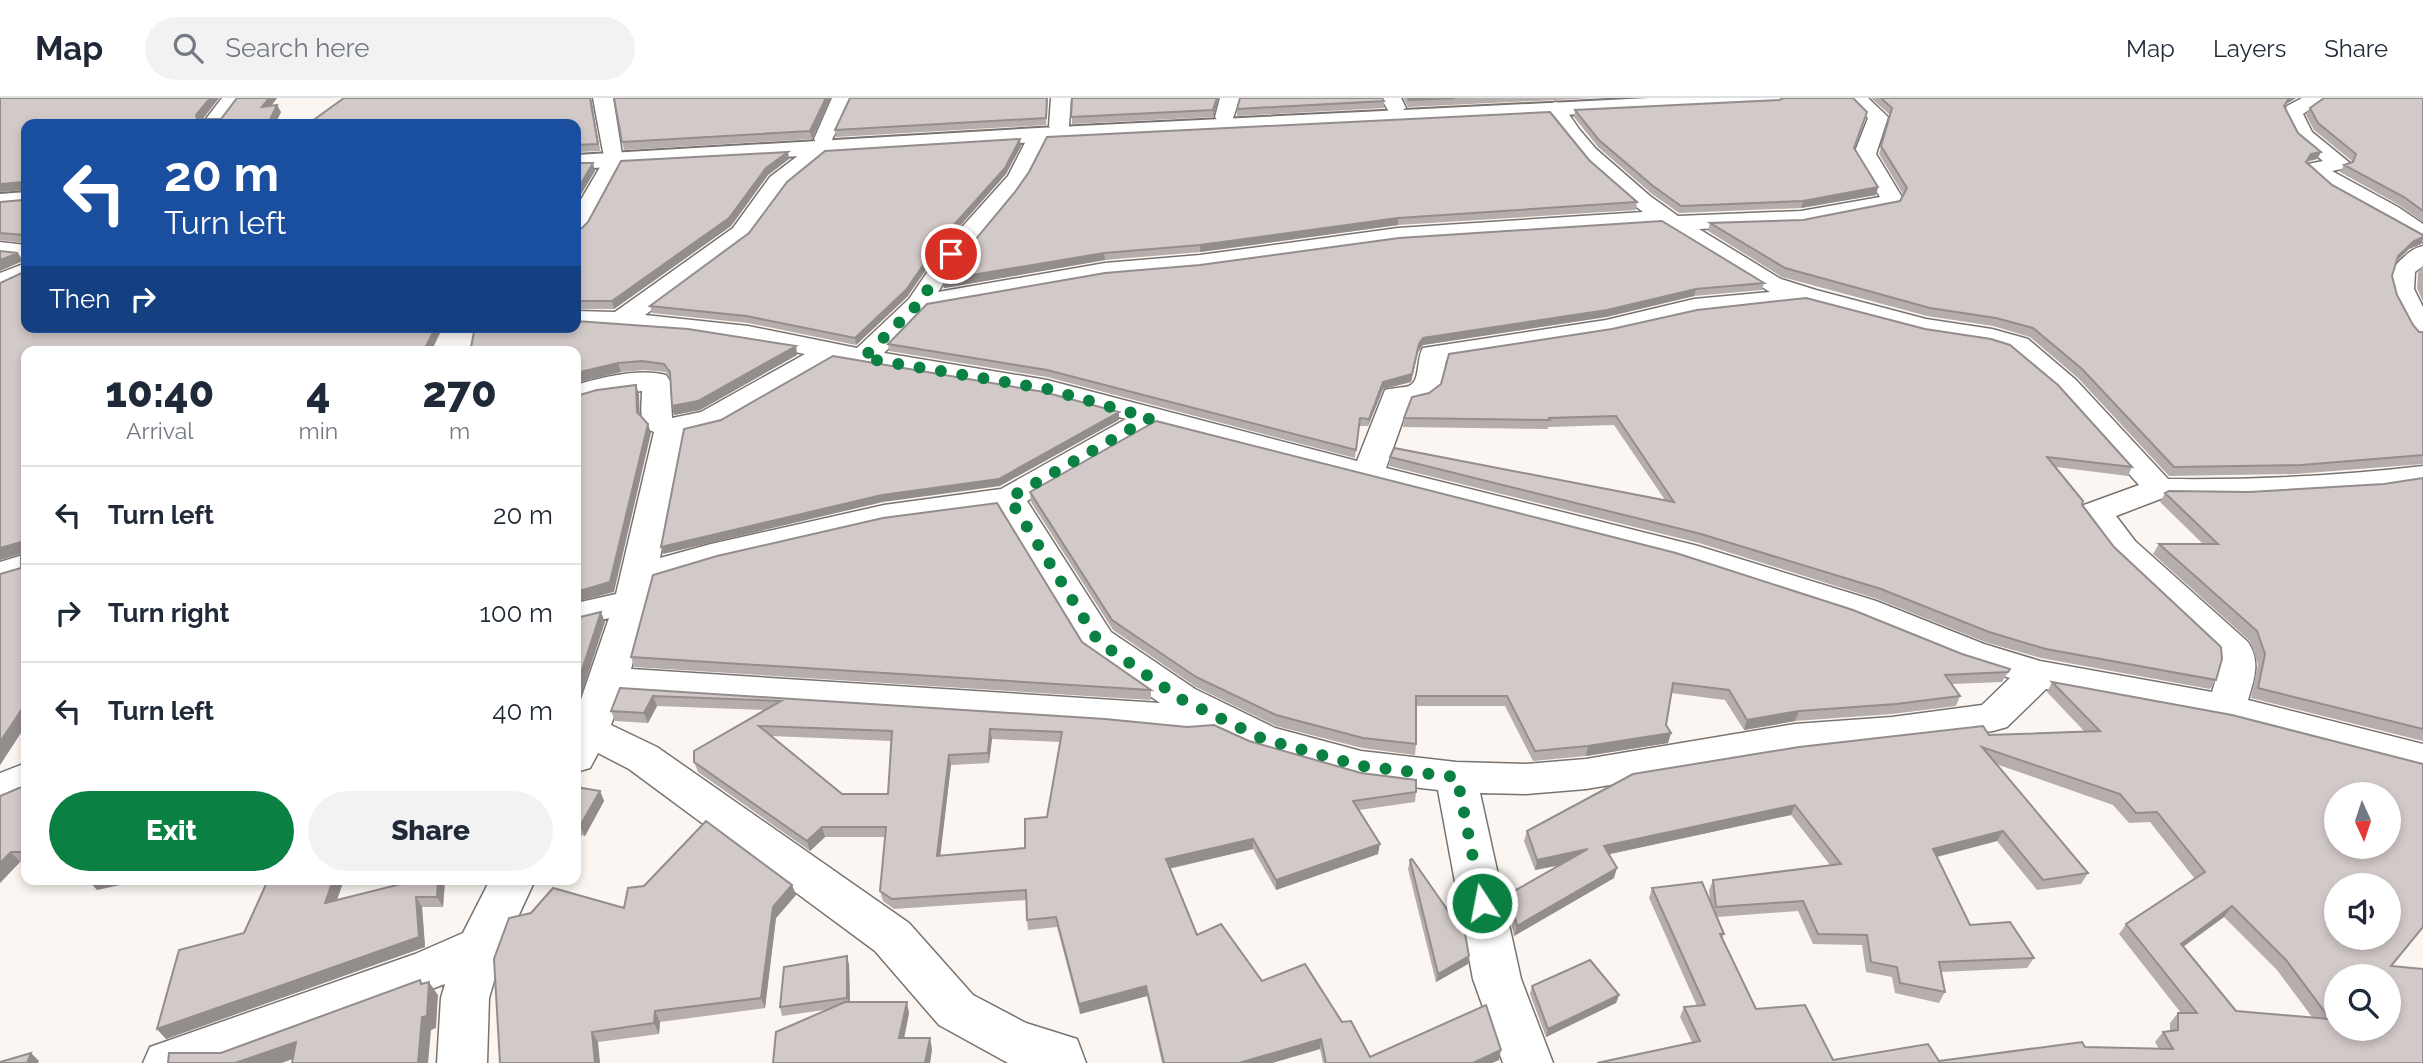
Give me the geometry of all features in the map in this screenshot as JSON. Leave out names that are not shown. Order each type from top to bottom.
[{"type":"street","points":[[216,119],[232,98]]},
{"type":"street","points":[[581,218],[614,155],[603,98]]},
{"type":"street","points":[[621,320],[741,233],[778,182],[823,143],[842,98]]},
{"type":"street","points":[[863,358],[919,303],[941,266],[1017,180],[1049,131],[1061,98]]},
{"type":"street","points":[[581,154],[614,155],[1615,98]]},
{"type":"street","points":[[1049,131],[1227,108],[1777,98]]},
{"type":"street","points":[[919,303],[1105,270],[1200,262],[1344,241],[1535,225],[1801,218],[1887,202],[1891,197],[1867,160],[1866,154],[1878,117],[1857,98]]},
{"type":"street","points":[[2316,98],[2294,110],[2293,114],[2304,135],[2339,163],[2316,169],[2327,178],[2418,229]]},
{"type":"street","points":[[1554,102],[1571,133],[1589,153],[1670,220],[1754,274],[1807,296],[1923,327],[1992,337],[2018,345],[2066,386],[2159,488]]},
{"type":"street","points":[[581,161],[614,155]]},
{"type":"street","points":[[0,190],[21,188]]},
{"type":"street","points":[[0,201],[21,199]]},
{"type":"street","points":[[0,249],[21,251]]},
{"type":"street","points":[[2423,253],[2403,270],[2401,289],[2423,332]]},
{"type":"street","points":[[0,283],[21,272]]},
{"type":"street","points":[[1368,473],[1393,410],[1395,396],[1418,393],[1429,383],[1433,354],[1610,327],[1694,307],[1807,296]]},
{"type":"street","points":[[581,319],[621,320],[748,334],[863,358],[1047,389],[1150,418],[1686,552],[1863,609],[1971,653],[2038,674],[2226,708],[2423,759]]},
{"type":"street","points":[[581,392],[596,388],[656,381],[657,423],[670,428],[711,419],[830,351]]},
{"type":"street","points":[[581,613],[711,554],[884,515],[1009,498],[1150,418]]},
{"type":"street","points":[[670,428],[636,588],[582,744],[643,758],[892,937],[956,1010],[1015,1043],[1059,1055],[1061,1063]]},
{"type":"street","points":[[2226,708],[2238,669],[2235,651],[2123,548],[2096,512],[2119,506],[2143,492],[2159,488],[2259,488],[2377,481],[2423,475]]},
{"type":"street","points":[[1009,498],[1098,641],[1181,699],[1263,739],[1361,766],[1457,777],[1526,779],[1586,774],[1795,739],[1892,731],[1993,717],[2038,674]]},
{"type":"street","points":[[0,573],[21,567]]},
{"type":"street","points":[[606,681],[1106,712],[1187,720],[1221,719]]},
{"type":"street","points":[[1457,777],[1497,979],[1528,1063]]},
{"type":"street","points":[[0,792],[21,781]]},
{"type":"street","points":[[463,1063],[466,998],[480,947],[511,885]]},
{"type":"street","points":[[168,1063],[418,974],[480,947]]},
{"type":"building","points":[[0,98],[210,98],[196,115],[197,119],[21,119],[21,182],[0,184]]},
{"type":"building","points":[[237,98],[269,98],[262,107],[277,105],[270,119],[221,119]]},
{"type":"building","points":[[344,98],[590,98],[598,144],[581,145],[581,119],[315,119]]},
{"type":"building","points":[[614,98],[826,98],[810,131],[622,142]]},
{"type":"building","points":[[850,98],[1047,98],[1046,118],[835,130]]},
{"type":"building","points":[[1072,98],[1217,98],[1213,110],[1071,117]]},
{"type":"building","points":[[1240,98],[1382,98],[1384,101],[1237,109]]},
{"type":"building","points":[[1408,98],[1455,98],[1409,100]]},
{"type":"building","points":[[1853,98],[1867,112],[1854,148],[1878,187],[1803,201],[1681,206],[1599,140],[1575,110],[1779,100]]},
{"type":"building","points":[[1881,98],[2289,98],[2284,106],[2298,133],[2321,152],[2311,154],[2306,162],[2332,185],[2423,235],[2398,256],[2392,276],[2397,295],[2413,325],[2419,332],[2423,332],[2423,455],[2301,465],[2174,467],[2082,369],[2033,328],[1996,318],[1930,308],[1785,268],[1710,223],[1803,220],[1900,201],[1907,188],[1881,146],[1892,108]]},
{"type":"building","points":[[2324,98],[2423,98],[2423,211],[2404,197],[2344,165],[2353,162],[2356,154],[2318,123],[2310,108]]},
{"type":"building","points":[[1550,112],[1589,160],[1637,202],[1398,218],[1200,245],[1104,253],[942,280],[1015,192],[1047,137]]},
{"type":"building","points":[[1020,139],[1005,168],[942,238],[906,290],[855,338],[746,316],[650,306],[749,233],[787,182],[825,151]]},
{"type":"building","points":[[788,152],[766,168],[729,218],[612,301],[581,301],[581,228],[588,222],[621,161]]},
{"type":"building","points":[[581,163],[593,163],[581,183]]},
{"type":"building","points":[[21,200],[21,235],[0,233],[0,202]]},
{"type":"building","points":[[1662,221],[1764,283],[1696,289],[1607,310],[1423,338],[1412,374],[1383,382],[1369,419],[1360,418],[1356,450],[1047,370],[888,344],[927,304],[1105,273],[1200,265],[1399,238]]},
{"type":"building","points":[[0,251],[18,253],[0,260]]},
{"type":"building","points":[[21,273],[21,333],[433,333],[426,346],[21,346],[21,542],[0,548],[0,283]]},
{"type":"building","points":[[1806,298],[1925,329],[1991,339],[2010,345],[2058,385],[2132,467],[2047,457],[2083,501],[2082,505],[2114,547],[2221,647],[2222,659],[2216,680],[2046,649],[1989,632],[1881,589],[1701,534],[1390,457],[1394,448],[1674,502],[1616,416],[1549,418],[1550,420],[1404,418],[1412,397],[1429,393],[1441,384],[1449,354],[1612,329],[1697,310]]},
{"type":"building","points":[[581,321],[688,329],[796,346],[698,401],[672,406],[670,372],[664,364],[642,361],[618,363],[581,372],[581,346],[471,346],[474,333],[581,333]]},
{"type":"building","points":[[833,356],[1044,392],[1119,412],[999,479],[882,495],[661,547],[684,429],[721,420]]},
{"type":"building","points":[[636,385],[637,412],[648,424],[610,582],[581,591],[581,395]]},
{"type":"building","points":[[1156,421],[1676,553],[1853,610],[1962,654],[2010,669],[2008,672],[1945,675],[1960,696],[1799,711],[1747,720],[1729,690],[1673,683],[1666,725],[1671,733],[1535,751],[1507,696],[1416,696],[1416,744],[1363,738],[1276,715],[1196,677],[1112,620],[1030,492]]},
{"type":"building","points":[[2423,478],[2423,729],[2258,688],[2265,654],[2257,631],[2159,544],[2218,544],[2165,493],[2169,491],[2249,492],[2384,484]]},
{"type":"building","points":[[997,503],[1082,642],[1151,690],[631,657],[653,575],[717,556],[883,518]]},
{"type":"building","points":[[21,568],[21,710],[0,742],[0,574]]},
{"type":"building","points":[[601,612],[581,673],[581,617]]},
{"type":"building","points":[[2052,682],[2232,715],[2423,764],[2423,927],[2393,964],[2324,964],[2324,1011],[2286,960],[2232,906],[2181,944],[2236,1011],[2324,1018],[2324,1041],[2401,1041],[2401,967],[2423,969],[2423,1063],[1597,1063],[1700,1041],[1684,1007],[1705,1005],[1652,888],[1702,882],[1724,934],[1720,934],[1756,1009],[1805,1005],[1833,1060],[1928,1044],[1939,1061],[2082,1042],[2085,1047],[2173,1049],[2163,1032],[2178,1030],[2178,1013],[2197,1013],[2126,924],[2205,872],[2157,812],[2136,813],[2120,794],[1982,747],[2088,873],[2043,880],[2003,831],[1933,849],[1970,925],[2010,922],[2034,958],[1939,962],[1945,992],[1900,983],[1897,967],[1871,962],[1867,935],[1818,934],[1803,901],[1716,907],[1713,880],[1841,864],[1795,805],[1604,846],[1617,868],[1517,926],[1509,894],[1588,849],[1537,860],[1527,831],[1633,774],[1799,747],[1983,726],[1989,735],[2100,731]]},
{"type":"building","points":[[620,688],[1105,719],[1187,727],[1214,725],[1249,741],[1361,773],[1416,780],[1416,792],[1353,801],[1380,844],[1276,880],[1253,839],[1166,859],[1197,935],[1221,924],[1262,981],[1305,964],[1342,1022],[1351,1021],[1370,1057],[1486,1005],[1501,1050],[1473,1063],[1326,1063],[1321,1039],[1239,1063],[1164,1063],[1146,986],[1079,1004],[1056,917],[1027,920],[1026,890],[892,899],[880,891],[886,827],[822,827],[807,841],[694,762],[694,751],[781,701],[653,696],[644,713],[611,711]],"holes":[[[759,726],[892,731],[888,794],[842,794]],[[990,729],[1062,732],[1047,817],[1025,819],[1025,848],[937,856],[949,755],[988,753]]]},
{"type":"building","points":[[19,788],[21,852],[11,852],[0,863],[0,796]]},
{"type":"building","points":[[581,788],[600,791],[581,824]]},
{"type":"building","points":[[706,821],[792,885],[773,907],[761,998],[655,1011],[654,1023],[592,1032],[595,1063],[500,1063],[494,959],[509,918],[531,913],[553,888],[624,908],[628,888],[644,886]]},
{"type":"building","points":[[1412,859],[1458,925],[1463,922],[1469,956],[1438,974],[1410,860]]},
{"type":"building","points":[[266,885],[331,885],[325,903],[397,885],[438,885],[437,897],[416,897],[419,937],[157,1029],[179,950],[244,933]]},
{"type":"building","points":[[847,956],[847,998],[780,1007],[784,967]]},
{"type":"building","points":[[1590,960],[1619,995],[1548,1029],[1532,986]]},
{"type":"building","points":[[420,980],[421,984],[429,982],[427,1016],[422,1017],[418,1063],[292,1063],[296,1042],[235,1063],[168,1063],[169,1053],[221,1053]]},
{"type":"building","points":[[845,1002],[907,1002],[899,1038],[930,1038],[925,1063],[773,1063],[776,1032]]},
{"type":"building","points":[[31,1053],[27,1063],[0,1063],[0,1062]]},
{"type":"route","points":[[951,254],[919,303],[863,358],[1047,389],[1150,418],[1009,498],[1073,605],[1098,641],[1133,667],[1181,699],[1263,739],[1361,766],[1457,777],[1482,903]]}]
